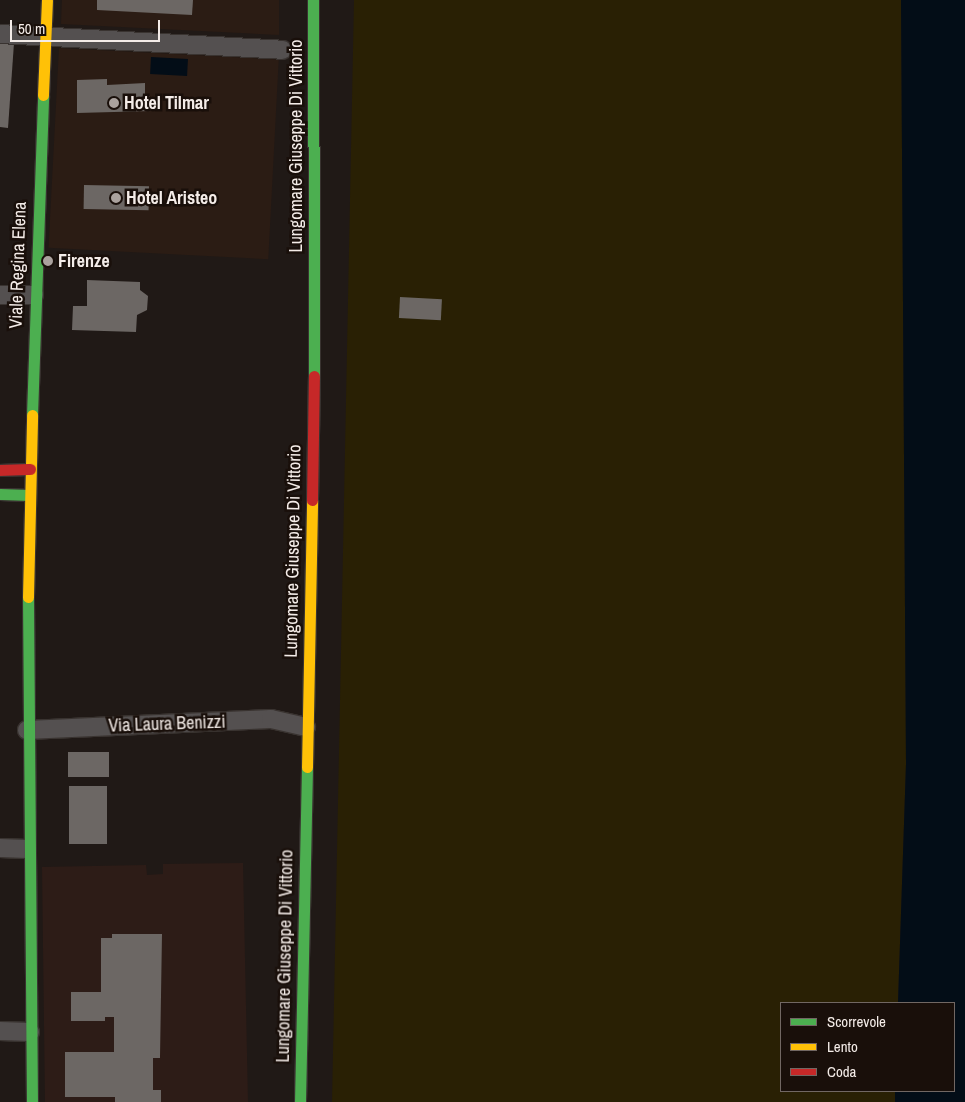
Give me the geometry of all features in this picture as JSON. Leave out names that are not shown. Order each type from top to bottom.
[{"type":"street","name":"Viale Regina Elena","points":[[32,1102],[27,730],[30,469],[34,295],[47,0]]},
{"type":"street","name":"Lungomare Giuseppe Di Vittorio","points":[[300,1102],[314,400],[313,0]]},
{"type":"street","points":[[0,34],[283,50]]},
{"type":"street","points":[[0,294],[34,295]]},
{"type":"street","points":[[0,470],[30,469]]},
{"type":"street","points":[[0,494],[30,495]]},
{"type":"street","name":"Via Laura Benizzi","points":[[27,730],[271,719],[306,727]]},
{"type":"street","points":[[0,848],[28,848]]},
{"type":"street","points":[[0,1031],[30,1032]]},
{"type":"shaded area","points":[[62,0],[279,0],[279,35],[61,24]]},
{"type":"shaded area","points":[[901,0],[965,0],[965,1102],[895,1102],[895,1092],[955,1092],[955,1002],[898,1002],[906,764]]},
{"type":"shaded area","points":[[59,48],[279,60],[268,259],[49,248]]},
{"type":"shaded area","points":[[151,57],[188,59],[187,76],[150,74]]},
{"type":"shaded area","points":[[243,863],[248,1102],[45,1102],[42,867],[146,865],[147,875],[163,874],[163,864]]},
{"type":"sand","points":[[354,0],[901,0],[906,764],[898,1002],[780,1002],[780,1092],[895,1092],[895,1102],[332,1102]]},
{"type":"building","points":[[97,0],[193,0],[192,15],[97,10]]},
{"type":"building","points":[[0,43],[14,43],[8,128],[0,127]]},
{"type":"building","name":"Hotel Tilmar","points":[[107,79],[107,85],[145,83],[145,96],[150,96],[151,111],[77,113],[77,80]]},
{"type":"building","name":"Hotel Aristeo","points":[[84,185],[149,186],[149,210],[84,209]]},
{"type":"building","points":[[87,280],[140,282],[140,290],[148,296],[147,310],[137,315],[136,332],[72,330],[73,306],[87,306]]},
{"type":"building","points":[[400,297],[442,299],[441,320],[399,318]]},
{"type":"building","points":[[68,752],[109,752],[109,777],[68,777]]},
{"type":"building","points":[[69,786],[107,786],[107,844],[69,844]]},
{"type":"building","points":[[112,934],[162,934],[160,1058],[153,1058],[153,1090],[161,1090],[161,1102],[115,1102],[115,1097],[65,1097],[65,1052],[114,1052],[114,1017],[105,1017],[105,1021],[71,1021],[71,992],[101,992],[101,938],[112,938]]},
{"type":"traffic: fast","points":[[313,0],[314,376]]},
{"type":"traffic: fast","points":[[32,415],[43,95]]},
{"type":"traffic: fast","points":[[0,494],[30,495]]},
{"type":"traffic: fast","points":[[28,597],[32,1102]]},
{"type":"traffic: fast","points":[[300,1102],[307,767]]},
{"type":"traffic: slow","points":[[43,95],[47,0]]},
{"type":"traffic: slow","points":[[28,597],[32,415]]},
{"type":"traffic: slow","points":[[307,767],[312,500]]},
{"type":"traffic: jam","points":[[312,500],[314,376]]},
{"type":"traffic: jam","points":[[0,470],[30,469]]},
{"type":"place","name":"Hotel Tilmar","points":[[114,103]]},
{"type":"place","name":"Hotel Aristeo","points":[[116,198]]},
{"type":"place","name":"Firenze","points":[[48,261]]}]
